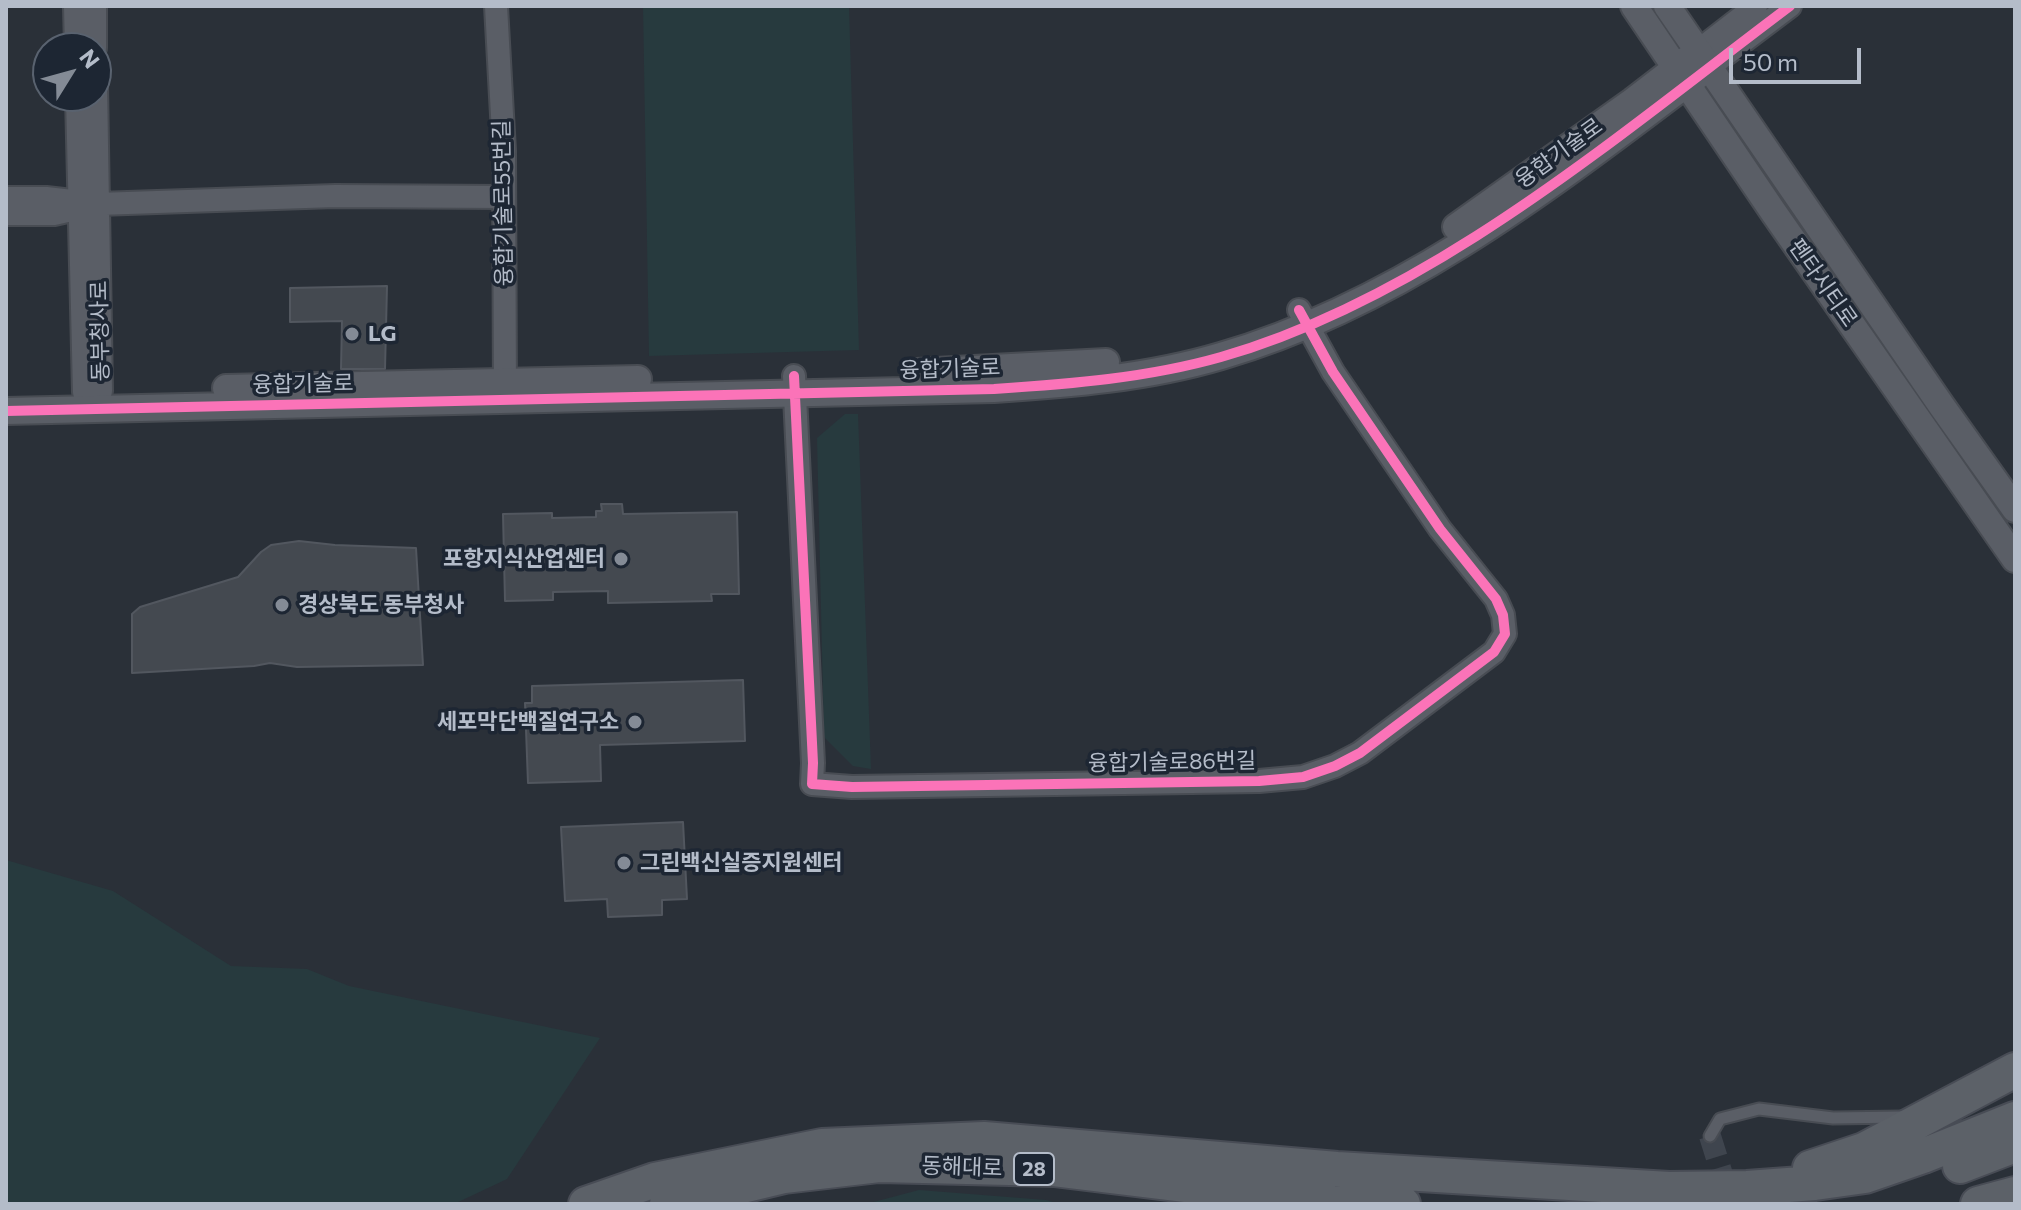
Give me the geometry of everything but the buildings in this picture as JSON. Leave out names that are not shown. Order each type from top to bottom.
[{"type":"main road","points":[[1699,1189],[1756,1181],[1819,1166],[1864,1150],[2015,1070]]},
{"type":"main road","points":[[586,1204],[655,1180],[822,1146],[984,1139],[1337,1169],[1699,1189],[1815,1183],[1865,1176],[2015,1119]]},
{"type":"main road","points":[[1829,1204],[1869,1195],[2015,1145]]},
{"type":"main road","name":"동해대로","points":[[667,1204],[784,1176],[879,1165],[1054,1169],[1333,1203],[1403,1204]]},
{"type":"main road","points":[[1978,1204],[2015,1194]]},
{"type":"street","points":[[75,6],[76,32]]},
{"type":"street","points":[[95,6],[95,32]]},
{"type":"street","name":"융합기술로55번길","points":[[496,6],[504,197],[505,392]]},
{"type":"street","name":"펜타시티로","points":[[1634,6],[2015,559]]},
{"type":"street","name":"펜타시티로","points":[[1667,6],[2015,509]]},
{"type":"street","name":"융합기술로","points":[[1703,59],[1756,6]]},
{"type":"street","name":"융합기술로","points":[[6,394],[92,397],[795,385],[1093,364],[1158,355],[1355,304],[1451,250],[1573,169],[1703,59],[1790,6]]},
{"type":"street","name":"동부청사로","points":[[78,112],[92,397]]},
{"type":"street","name":"동부청사로","points":[[85,205],[93,112]]},
{"type":"street","points":[[6,198],[46,198],[85,205],[335,196],[504,197]]},
{"type":"street","points":[[6,214],[54,214],[85,205]]},
{"type":"street","name":"융합기술로86번길","points":[[795,385],[812,784],[852,787],[947,786],[1259,781],[1303,777],[1360,753],[1494,652],[1505,634],[1503,615],[1496,599],[1431,516],[1333,372],[1303,318]]},
{"type":"street","name":"융합기술로","points":[[6,411],[92,397]]},
{"type":"lane","points":[[1710,1136],[1720,1119],[1759,1109],[1833,1118],[1927,1117]]},
{"type":"green space","points":[[643,6],[849,6],[859,350],[649,356]]},
{"type":"green space","points":[[845,414],[858,414],[871,769],[853,766],[824,737],[817,438]]},
{"type":"green space","points":[[6,860],[113,891],[231,966],[307,969],[349,986],[600,1038],[507,1179],[454,1204],[6,1204]]},
{"type":"green space","points":[[919,1190],[1046,1200],[1060,1204],[866,1204]]},
{"type":"tunnel","points":[[1710,1136],[1730,1200]]},
{"type":"cycle path","points":[[6,411],[994,389],[1108,379],[1193,364],[1299,330],[1374,295],[1448,254],[1590,158],[1790,6]]},
{"type":"cycle path","points":[[794,376],[812,784],[852,787],[1259,781],[1303,777],[1360,753],[1494,652],[1505,634],[1503,615],[1496,599],[1440,529],[1333,372],[1299,310]]},
{"type":"place","name":"LG","points":[[352,334]]},
{"type":"place","name":"포항지식산업센터","points":[[621,559]]},
{"type":"place","name":"경상북도 동부청사","points":[[282,605]]},
{"type":"place","name":"세포막단백질연구소","points":[[635,722]]},
{"type":"place","name":"그린백신실증지원센터","points":[[624,863]]}]
